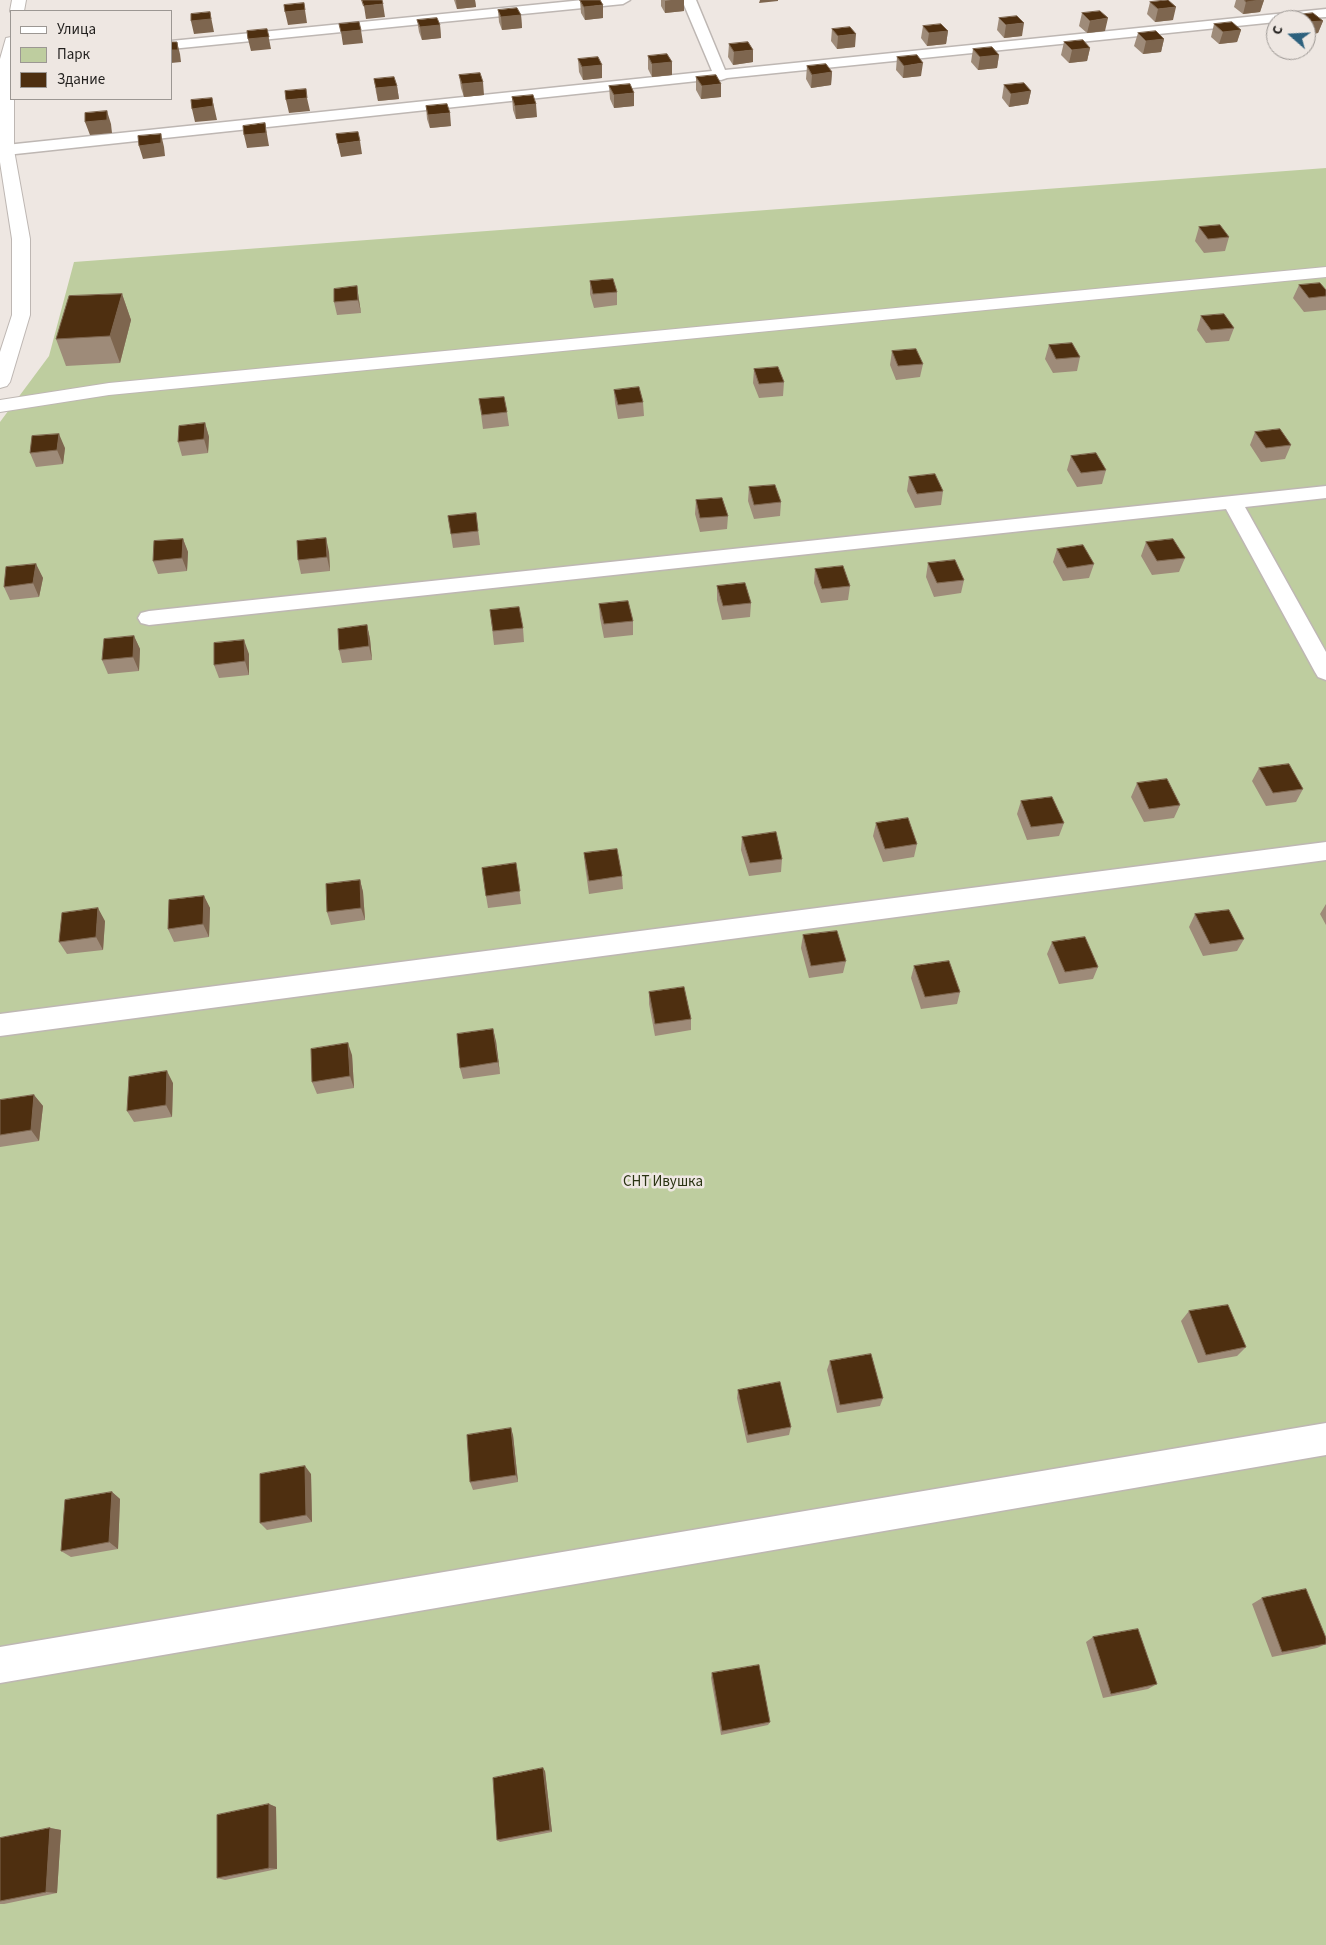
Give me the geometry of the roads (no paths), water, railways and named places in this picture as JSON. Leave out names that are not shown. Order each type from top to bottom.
[{"type":"street","points":[[0,382],[21,315],[21,239],[6,150],[9,61]]},
{"type":"street","points":[[0,406],[109,389],[1326,272]]},
{"type":"lane","points":[[172,45],[623,0]]},
{"type":"lane","points":[[689,0],[721,76]]},
{"type":"lane","points":[[6,150],[517,95],[721,76],[1301,10],[1323,19]]},
{"type":"lane","points":[[150,618],[1326,492]]},
{"type":"lane","points":[[1232,502],[1326,672]]},
{"type":"lane","points":[[0,1025],[1326,851]]},
{"type":"lane","points":[[0,1664],[1326,1438]]},
{"type":"park label","name":"СНТ Ивушка","points":[[663,1183]]}]
